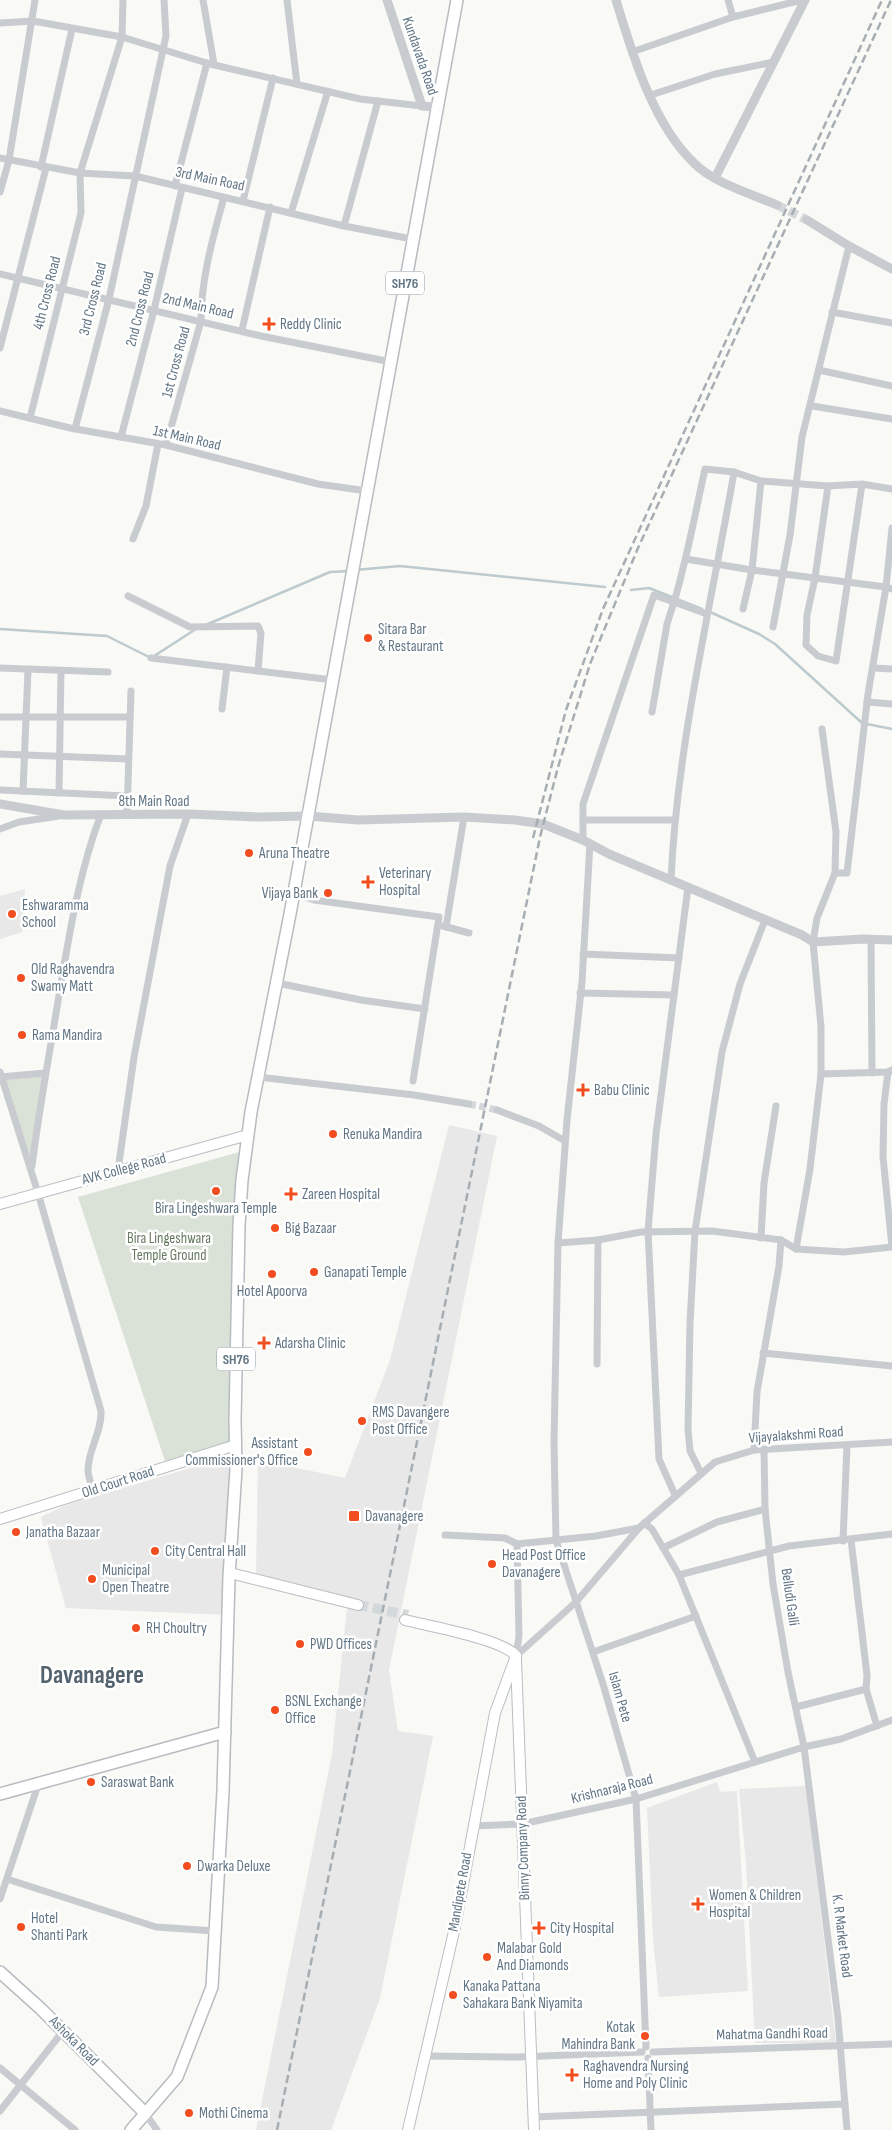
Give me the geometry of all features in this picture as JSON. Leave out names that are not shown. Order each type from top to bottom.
[{"type":"main road","name":"SH76","points":[[131,2130],[177,2077],[212,1987],[226,1732],[236,1445],[239,1225],[248,1135],[457,0]]},
{"type":"main road","name":"AVK College Road","points":[[0,1204],[248,1135]]},
{"type":"main road","name":"Old Court Road","points":[[0,1518],[236,1445]]},
{"type":"main road","points":[[230,1575],[357,1607]]},
{"type":"main road","points":[[407,1618],[494,1643],[517,1654]]},
{"type":"main road","name":"Binny Company Road","points":[[517,1654],[534,2130]]},
{"type":"main road","name":"Mandipete Road","points":[[408,2130],[454,1927],[495,1713],[517,1654]]},
{"type":"main road","points":[[0,1794],[226,1732]]},
{"type":"main road","name":"Ashoka Road","points":[[0,1972],[63,2031],[145,2113]]},
{"type":"street","points":[[0,192],[9,160],[35,0]]},
{"type":"street","name":"4th Cross Road","points":[[30,418],[81,212],[80,173],[122,37],[123,0]]},
{"type":"street","name":"3rd Cross Road","points":[[75,429],[108,299],[162,48],[167,19],[164,0]]},
{"type":"street","points":[[203,0],[210,64]]},
{"type":"street","points":[[287,0],[297,84]]},
{"type":"street","name":"Kundavada Road","points":[[387,0],[422,106],[437,107]]},
{"type":"street","points":[[616,0],[637,68],[673,139],[695,165],[716,178],[777,205]]},
{"type":"street","points":[[728,0],[734,17]]},
{"type":"street","points":[[632,52],[734,17],[804,0]]},
{"type":"street","points":[[716,178],[804,0]]},
{"type":"street","points":[[0,23],[33,21],[122,37],[210,64],[378,101],[422,106]]},
{"type":"street","points":[[0,348],[19,278],[72,29]]},
{"type":"street","points":[[651,95],[715,74],[774,62]]},
{"type":"street","name":"2nd Cross Road","points":[[121,437],[154,310],[179,187],[210,64]]},
{"type":"street","points":[[243,201],[273,78]]},
{"type":"street","points":[[291,213],[328,91]]},
{"type":"street","points":[[344,226],[378,101]]},
{"type":"street","name":"3rd Main Road","points":[[0,158],[80,173],[135,176],[344,226],[412,239]]},
{"type":"street","name":"1st Cross Road","points":[[166,445],[201,321],[201,300],[224,197]]},
{"type":"street","points":[[242,330],[270,207]]},
{"type":"street","points":[[807,220],[892,269]]},
{"type":"street","points":[[773,627],[783,573],[802,437],[812,406],[832,312],[850,246]]},
{"type":"street","name":"2nd Main Road","points":[[0,274],[270,338],[391,362]]},
{"type":"street","points":[[832,312],[892,323]]},
{"type":"street","points":[[820,370],[892,386]]},
{"type":"street","points":[[812,406],[892,420]]},
{"type":"street","name":"1st Main Road","points":[[0,411],[75,429],[166,445],[318,484],[367,491]]},
{"type":"street","points":[[133,539],[146,506],[158,444]]},
{"type":"street","points":[[652,712],[667,624],[686,559],[689,536],[705,469],[734,472],[761,481],[828,486],[862,484],[892,488]]},
{"type":"street","points":[[671,880],[675,820],[708,611],[734,472]]},
{"type":"street","points":[[743,609],[752,570],[761,481]]},
{"type":"street","points":[[828,486],[815,578],[807,615],[806,646],[818,656],[836,661],[862,484]]},
{"type":"street","points":[[836,873],[847,873],[867,702],[889,588],[892,528]]},
{"type":"street","points":[[686,559],[752,570],[889,588]]},
{"type":"street","name":"Islam Pete","points":[[651,2130],[636,1800],[593,1652],[556,1540],[554,1443],[558,1243],[565,1141],[583,954],[586,842],[583,820],[584,804],[654,595],[675,599]]},
{"type":"street","points":[[128,596],[190,627],[258,626],[261,634],[258,671]]},
{"type":"street","points":[[675,599],[708,611]]},
{"type":"street","points":[[151,658],[333,680]]},
{"type":"street","points":[[222,709],[227,667]]},
{"type":"street","points":[[0,668],[61,672],[108,672]]},
{"type":"street","points":[[873,668],[892,669]]},
{"type":"street","points":[[23,791],[28,670]]},
{"type":"street","points":[[59,793],[61,672]]},
{"type":"street","points":[[127,815],[130,691]]},
{"type":"street","points":[[867,702],[892,704]]},
{"type":"street","points":[[0,717],[130,717]]},
{"type":"street","points":[[796,1249],[810,1169],[821,1074],[820,1028],[813,942],[817,918],[836,873],[836,832],[822,729]]},
{"type":"street","points":[[0,754],[128,759]]},
{"type":"street","points":[[0,790],[127,796]]},
{"type":"street","name":"8th Main Road","points":[[0,804],[64,815],[188,814],[259,818],[308,816],[358,820],[464,817],[536,823],[586,842],[609,854],[813,942]]},
{"type":"street","points":[[31,1169],[45,1072],[76,902],[87,851],[101,814]]},
{"type":"street","points":[[118,1170],[134,1057],[170,866],[188,814]]},
{"type":"street","points":[[0,829],[19,822],[64,815]]},
{"type":"street","points":[[446,927],[464,817]]},
{"type":"street","points":[[583,820],[675,820]]},
{"type":"street","points":[[675,1495],[659,1459],[648,1232],[656,1134],[688,887]]},
{"type":"street","points":[[294,893],[314,900],[439,917],[413,1081]]},
{"type":"street","points":[[701,1473],[690,1451],[688,1430],[694,1231],[722,1052],[740,984],[765,920]]},
{"type":"street","points":[[438,925],[469,933]]},
{"type":"street","points":[[813,942],[871,939],[892,940]]},
{"type":"street","points":[[871,939],[872,1073]]},
{"type":"street","points":[[583,954],[678,958]]},
{"type":"street","points":[[277,983],[361,1000],[425,1009]]},
{"type":"street","points":[[580,993],[674,994]]},
{"type":"street","points":[[558,1243],[598,1240],[648,1232],[694,1231],[780,1240],[796,1249],[844,1252],[892,1247],[883,1157],[884,1104],[890,1071],[821,1074]]},
{"type":"street","points":[[45,1072],[0,1075],[31,1169],[101,1411],[101,1421],[88,1473],[93,1490]]},
{"type":"street","points":[[258,1077],[414,1095],[469,1104]]},
{"type":"street","points":[[761,1238],[764,1183],[776,1106]]},
{"type":"street","points":[[497,1110],[539,1126],[565,1141]]},
{"type":"street","points":[[597,1364],[598,1240]]},
{"type":"street","points":[[754,1450],[757,1392],[779,1266],[780,1240]]},
{"type":"street","points":[[763,1353],[892,1366]]},
{"type":"street","name":"Vijayalakshmi Road","points":[[517,1654],[576,1602],[642,1526],[675,1495],[715,1462],[754,1450],[892,1442]]},
{"type":"street","points":[[843,1541],[847,1445]]},
{"type":"street","name":"Belludi Galli","points":[[764,1449],[765,1509],[769,1550],[788,1672],[804,1747]]},
{"type":"street","points":[[663,1548],[717,1522],[765,1509]]},
{"type":"street","points":[[444,1535],[505,1538],[517,1544],[556,1540],[642,1526],[652,1529],[679,1575],[755,1762]]},
{"type":"street","points":[[679,1575],[789,1546],[892,1534]]},
{"type":"street","points":[[851,1540],[867,1675],[866,1689],[877,1726]]},
{"type":"street","points":[[517,1544],[517,1654]]},
{"type":"street","points":[[593,1652],[696,1616]]},
{"type":"street","points":[[796,1707],[866,1689]]},
{"type":"street","name":"Krishnaraja Road","points":[[473,1826],[522,1824],[636,1800],[804,1747],[841,1739],[892,1720]]},
{"type":"street","name":"K. R Market Road","points":[[804,1747],[840,2046],[847,2130]]},
{"type":"street","points":[[0,1899],[39,1782]]},
{"type":"street","points":[[7,1879],[156,1927],[215,1931]]},
{"type":"street","points":[[0,2111],[63,2031]]},
{"type":"street","name":"Mahatma Gandhi Road","points":[[426,2056],[519,2058],[531,2055],[892,2044]]},
{"type":"street","points":[[0,2068],[75,2130]]},
{"type":"street","points":[[534,2116],[845,2104]]},
{"type":"street","points":[[145,2113],[156,2130]]},
{"type":"shaded area","name":"Eshwaramma School","points":[[25,889],[22,932],[0,939],[0,896]]},
{"type":"shaded area","points":[[449,1125],[497,1136],[389,1670],[398,1731],[433,1736],[380,1998],[331,2130],[256,2130],[332,1754],[348,1597],[256,1575],[258,1460],[345,1478],[390,1360]]},
{"type":"shaded area","points":[[237,1454],[229,1615],[66,1608],[41,1517],[66,1505]]},
{"type":"shaded area","name":"Women & Children Hospital","points":[[717,1782],[720,1792],[737,1791],[748,1991],[659,1997],[653,1939],[647,1808]]},
{"type":"shaded area","points":[[806,1786],[836,2043],[755,2043],[746,1864],[739,1789]]},
{"type":"green space","points":[[43,1075],[31,1159],[5,1080]]},
{"type":"green space","name":"Bira Lingeshwara Temple Ground","points":[[243,1151],[233,1441],[165,1461],[78,1197]]},
{"type":"waterway","points":[[355,570],[400,566],[605,587]]},
{"type":"waterway","points":[[208,624],[330,572],[350,571]]},
{"type":"waterway","points":[[631,590],[649,588],[702,609]]},
{"type":"waterway","points":[[710,612],[759,634],[775,644],[862,723],[892,729]]},
{"type":"waterway","points":[[0,629],[107,636],[151,658],[196,629]]},
{"type":"tunnel","points":[[777,205],[807,220]]},
{"type":"tunnel","points":[[469,1104],[497,1110]]},
{"type":"tunnel","points":[[358,1605],[408,1615]]},
{"type":"railway","points":[[533,838],[566,710],[603,609],[882,0]]},
{"type":"railway","points":[[277,2130],[540,837],[558,767],[590,664],[638,548],[891,0]]},
{"type":"place","name":"Reddy Clinic","points":[[269,324]]},
{"type":"place","name":"Sitara Bar & Restaurant","points":[[368,638]]},
{"type":"place","name":"Aruna Theatre","points":[[249,853]]},
{"type":"place","name":"Veterinary Hospital","points":[[368,882]]},
{"type":"place","name":"Vijaya Bank","points":[[328,893]]},
{"type":"place","name":"Eshwaramma School","points":[[12,914]]},
{"type":"place","name":"Old Raghavendra Swamy Matt","points":[[21,978]]},
{"type":"place","name":"Rama Mandira","points":[[22,1035]]},
{"type":"place","name":"Babu Clinic","points":[[583,1090]]},
{"type":"place","name":"Renuka Mandira","points":[[333,1134]]},
{"type":"place","name":"Bira Lingeshwara Temple","points":[[216,1191]]},
{"type":"place","name":"Zareen Hospital","points":[[291,1194]]},
{"type":"place","name":"Big Bazaar","points":[[275,1228]]},
{"type":"place","name":"Ganapati Temple","points":[[314,1272]]},
{"type":"place","name":"Hotel Apoorva","points":[[272,1274]]},
{"type":"place","name":"Adarsha Clinic","points":[[264,1343]]},
{"type":"place","name":"RMS Davangere Post Office","points":[[362,1421]]},
{"type":"place","name":"Assistant Commissioner's Office","points":[[308,1452]]},
{"type":"place","name":"Davanagere","points":[[354,1516]]},
{"type":"place","name":"Janatha Bazaar","points":[[16,1532]]},
{"type":"place","name":"City Central Hall","points":[[155,1551]]},
{"type":"place","name":"Head Post Office Davanagere","points":[[492,1564]]},
{"type":"place","name":"Municipal Open Theatre","points":[[92,1579]]},
{"type":"place","name":"RH Choultry","points":[[136,1628]]},
{"type":"place","name":"PWD Offices","points":[[300,1644]]},
{"type":"place","name":"BSNL Exchange Office","points":[[275,1710]]},
{"type":"place","name":"Saraswat Bank","points":[[91,1782]]},
{"type":"place","name":"Dwarka Deluxe","points":[[187,1866]]},
{"type":"place","name":"Women & Children Hospital","points":[[698,1904]]},
{"type":"place","name":"Hotel Shanti Park","points":[[21,1927]]},
{"type":"place","name":"City Hospital","points":[[539,1928]]},
{"type":"place","name":"Malabar Gold And Diamonds","points":[[487,1957]]},
{"type":"place","name":"Kanaka Pattana Sahakara Bank Niyamita","points":[[453,1995]]},
{"type":"place","name":"Kotak Mahindra Bank","points":[[645,2036]]},
{"type":"place","name":"Raghavendra Nursing Home and Poly Clinic","points":[[572,2075]]},
{"type":"place","name":"Mothi Cinema","points":[[189,2113]]},
{"type":"district","name":"Davanagere","points":[[92,1675]]}]
